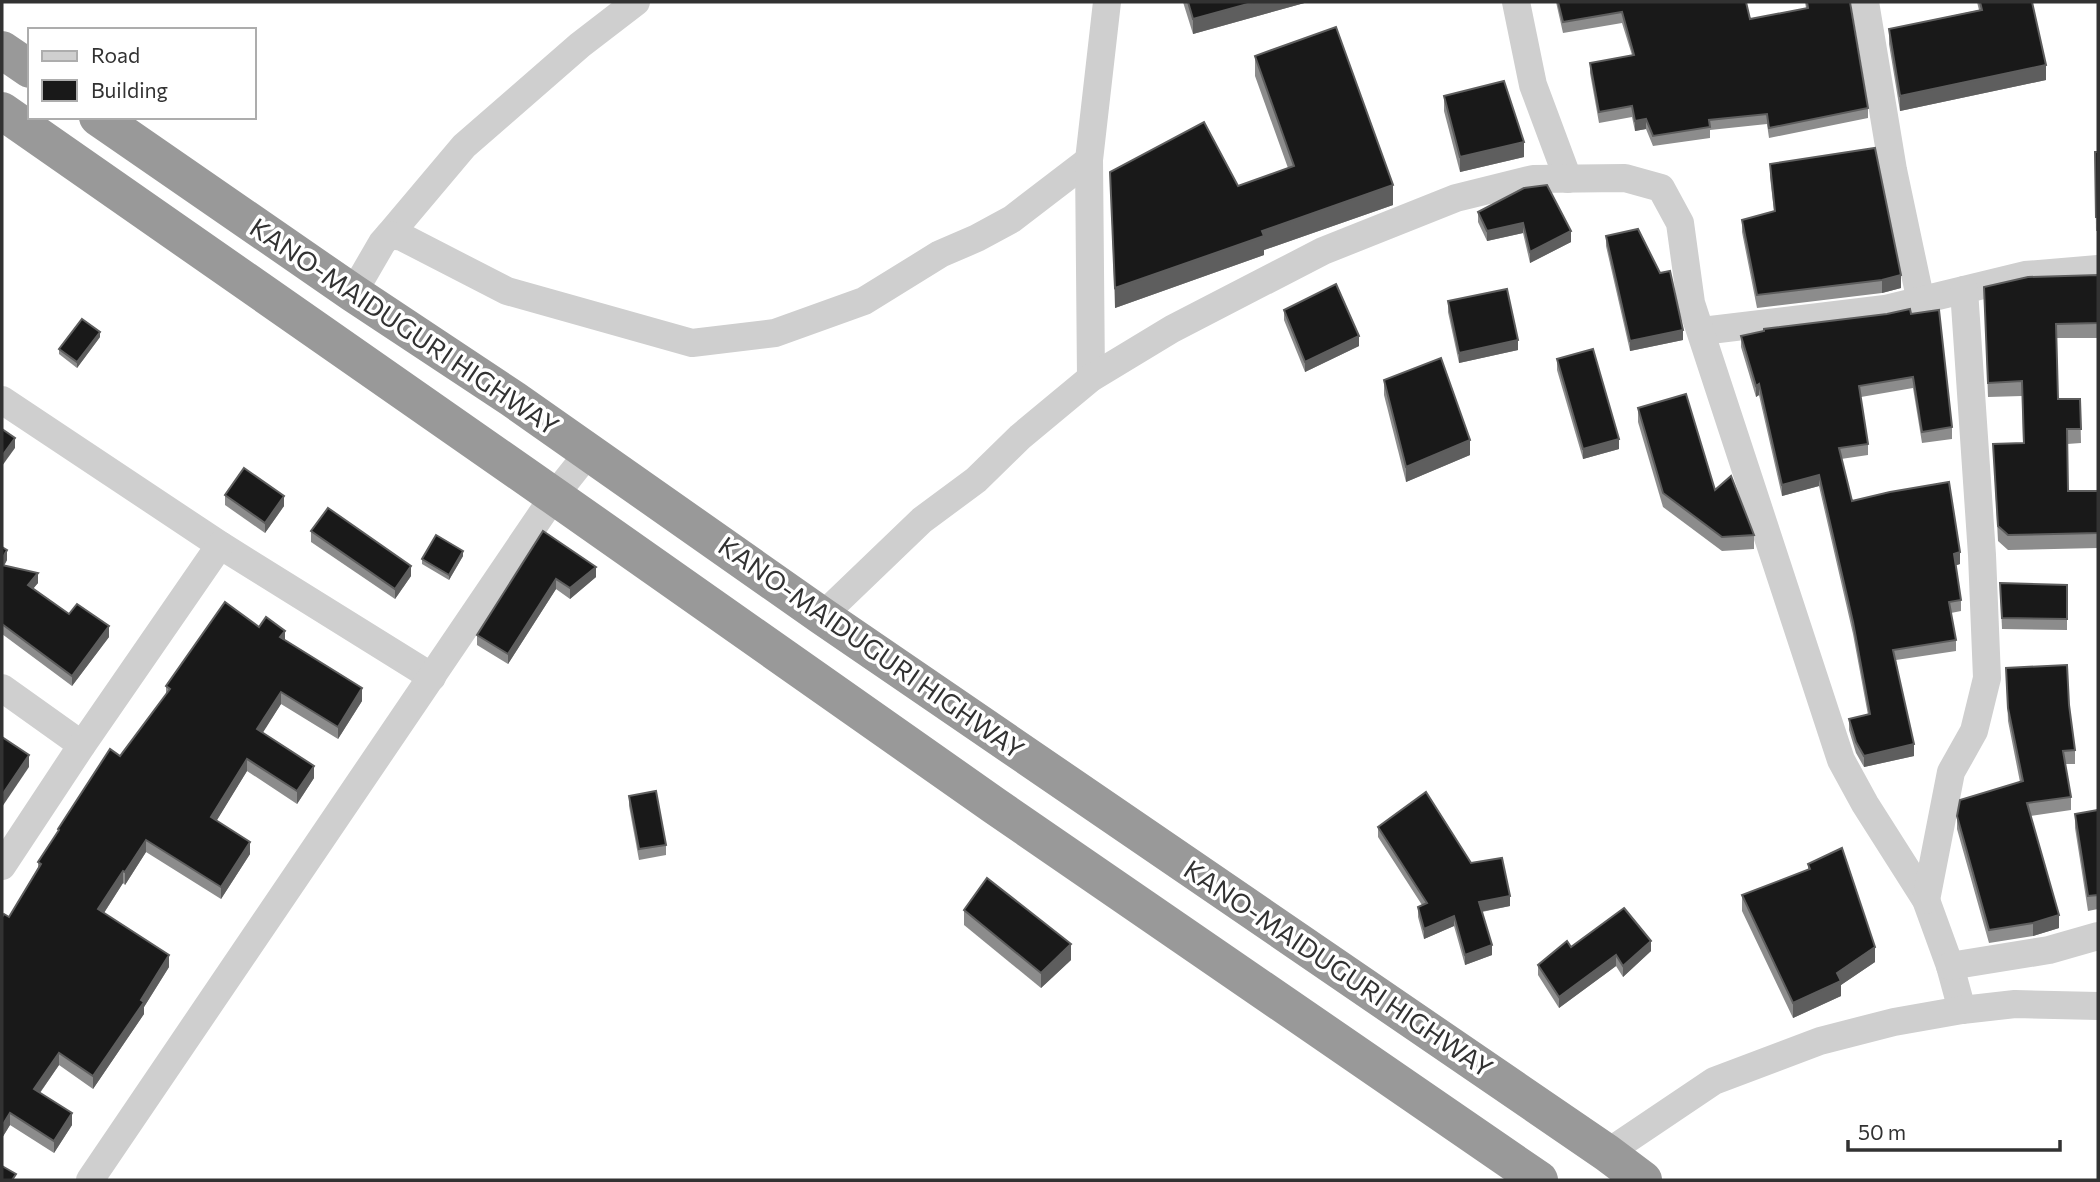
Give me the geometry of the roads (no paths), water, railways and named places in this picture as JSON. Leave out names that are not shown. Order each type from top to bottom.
[{"type":"highway","points":[[2,50],[28,68]]},
{"type":"highway","name":"KANO-MAIDUGURI HIGHWAY","points":[[2,111],[995,806],[1539,1180]]},
{"type":"highway","name":"KANO-MAIDUGURI HIGHWAY","points":[[101,119],[353,293],[513,398],[822,616],[1643,1180]]},
{"type":"street","points":[[353,293],[382,243],[464,146],[580,45],[636,2]]},
{"type":"street","points":[[1091,377],[1089,160],[1107,2]]},
{"type":"street","points":[[1516,2],[1533,85],[1568,179]]},
{"type":"street","points":[[1865,2],[1893,170],[1921,302]]},
{"type":"street","points":[[389,235],[402,237],[507,291],[692,342],[775,333],[864,301],[940,254],[1012,219],[1089,160]]},
{"type":"street","points":[[822,616],[922,520],[976,480],[1020,437],[1091,377],[1172,330],[1323,251],[1456,198],[1533,179],[1625,178],[1661,188],[1680,223],[1692,303],[1841,760],[1865,804],[1926,900],[1950,966],[1962,1010]]},
{"type":"street","points":[[1702,331],[1885,309],[2025,275],[2098,269]]},
{"type":"street","points":[[1926,900],[1951,772],[1974,731],[1987,678],[1982,555],[1964,290]]},
{"type":"street","points":[[2,400],[220,545],[432,677]]},
{"type":"street","points":[[89,1180],[554,496],[589,452]]},
{"type":"street","points":[[2,866],[220,545]]},
{"type":"street","points":[[2,688],[82,745]]},
{"type":"street","points":[[1950,966],[2049,950],[2098,936]]},
{"type":"street","points":[[1607,1153],[1714,1081],[1820,1041],[1894,1022],[1962,1010],[2015,1004],[2098,1006]]}]
